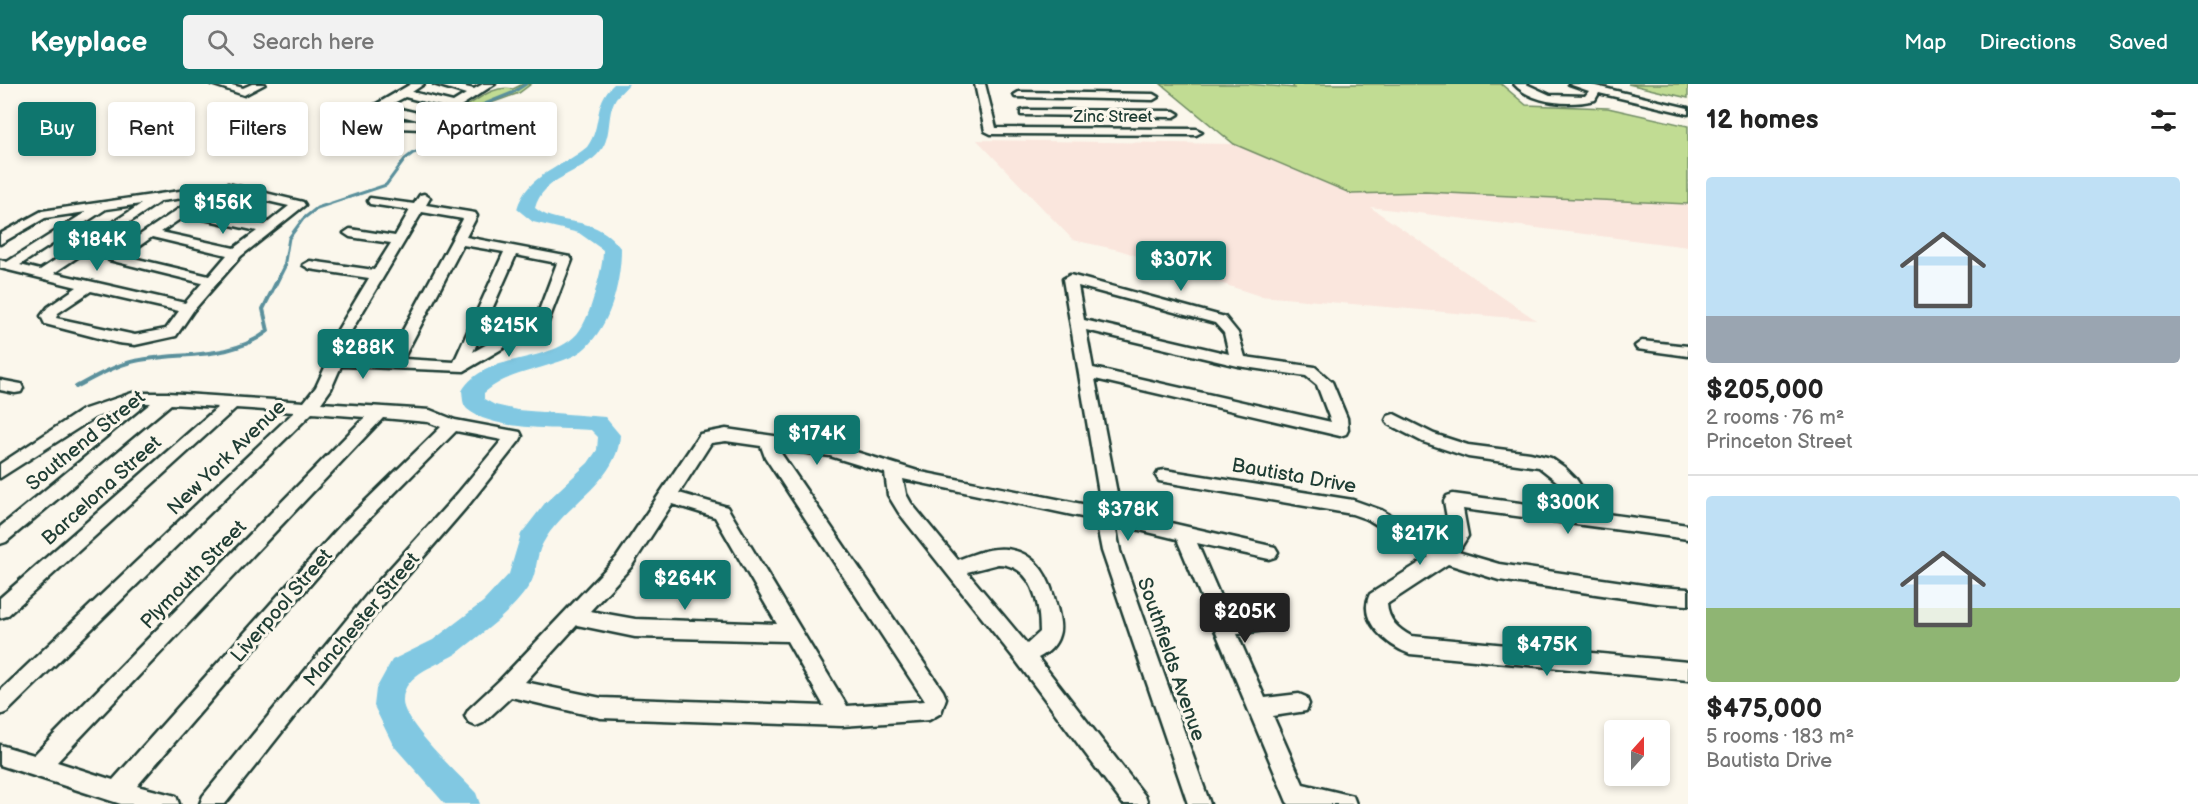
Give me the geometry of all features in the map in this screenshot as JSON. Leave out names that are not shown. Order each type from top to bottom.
[{"type":"street","points":[[221,84],[244,92],[260,84]]},
{"type":"street","points":[[388,102],[418,84]]},
{"type":"street","points":[[439,84],[476,93]]},
{"type":"street","points":[[461,102],[490,84]]},
{"type":"street","name":"Zinc Street","points":[[980,84],[991,131],[1196,132],[1174,114]]},
{"type":"street","points":[[1137,84],[1174,114]]},
{"type":"street","points":[[1520,84],[1533,95],[1541,97],[1591,98],[1595,89]]},
{"type":"street","points":[[1574,84],[1688,111]]},
{"type":"street","points":[[1030,132],[1018,89],[1153,97]]},
{"type":"street","points":[[403,93],[439,102]]},
{"type":"street","points":[[1025,113],[1174,114]]},
{"type":"street","points":[[0,240],[42,215],[216,189],[228,188],[299,205],[236,253],[188,308],[171,333],[135,340],[50,321],[48,316],[53,310],[88,286]]},
{"type":"street","points":[[212,280],[114,257],[216,189]]},
{"type":"street","points":[[43,274],[161,197]]},
{"type":"street","points":[[374,201],[422,203],[471,216],[393,364]]},
{"type":"street","name":"New York Avenue","points":[[0,705],[309,407],[323,389],[336,362],[343,333],[422,203]]},
{"type":"street","points":[[5,265],[106,206]]},
{"type":"street","points":[[184,211],[268,229]]},
{"type":"street","points":[[350,232],[398,240]]},
{"type":"street","points":[[150,233],[236,253]]},
{"type":"street","points":[[336,362],[459,367],[543,319],[565,260],[459,240]]},
{"type":"street","points":[[459,367],[512,249]]},
{"type":"street","points":[[5,265],[162,304],[188,308]]},
{"type":"street","points":[[310,265],[378,275]]},
{"type":"street","name":"Southfields Avenue","points":[[1199,804],[1111,551],[1104,515],[1108,493],[1070,279],[1220,320],[1229,327],[1234,338],[1238,361]]},
{"type":"street","points":[[1078,323],[1238,361],[1310,371],[1324,382],[1340,418],[1340,430],[1087,372]]},
{"type":"street","points":[[1642,346],[1688,351]]},
{"type":"street","points":[[0,472],[88,414],[132,398],[168,398],[429,416],[453,425]]},
{"type":"street","name":"Southend Street","points":[[0,537],[168,398]]},
{"type":"street","name":"Barcelona Street","points":[[0,610],[231,404]]},
{"type":"street","name":"Plymouth Street","points":[[38,768],[380,412]]},
{"type":"street","points":[[1394,420],[1412,433],[1482,454],[1533,460],[1550,465],[1578,493],[1594,520]]},
{"type":"street","name":"Manchester Street","points":[[211,804],[381,592],[464,498],[514,436],[453,425]]},
{"type":"street","name":"Liverpool Street","points":[[117,792],[347,530],[453,425]]},
{"type":"street","points":[[476,716],[507,687],[624,562],[706,438],[726,435],[830,450],[921,478],[1104,515],[1269,552]]},
{"type":"street","points":[[507,687],[601,708],[842,716],[929,710],[934,706],[936,698],[771,453],[768,440]]},
{"type":"street","points":[[893,470],[897,495],[1137,804]]},
{"type":"street","name":"Bautista Drive","points":[[1165,476],[1353,507],[1375,515],[1430,550],[1499,572],[1658,595],[1688,597]]},
{"type":"street","points":[[668,496],[721,512],[842,716]]},
{"type":"street","points":[[1688,532],[1453,501],[1459,537],[1444,556],[1377,600],[1376,611],[1396,640],[1410,645],[1688,671]]},
{"type":"street","points":[[1184,534],[1298,799],[1345,804]]},
{"type":"street","points":[[954,569],[994,556],[1011,557],[1027,564],[1037,577],[1051,626],[1050,635],[1044,644],[1024,656]]},
{"type":"street","points":[[574,616],[634,628],[792,633]]},
{"type":"street","points":[[1224,626],[1264,623]]},
{"type":"street","points":[[1259,708],[1299,705]]},
{"type":"street","points":[[0,755],[117,792],[168,804]]},
{"type":"shaded area","points":[[977,140],[1234,144],[1352,194],[1425,192],[1688,204],[1688,247],[1370,207],[1536,320],[1260,296],[1119,250],[1073,240]]},
{"type":"green space","points":[[523,84],[531,84],[519,93],[494,102],[473,102],[494,90],[513,89]]},
{"type":"green space","points":[[1161,84],[1247,84],[1294,88],[1292,84],[1501,84],[1526,105],[1608,108],[1688,126],[1688,204],[1425,192],[1352,194],[1234,144]]},
{"type":"green space","points":[[1628,84],[1688,84],[1688,98]]},
{"type":"waterway","points":[[284,267],[289,238],[303,219],[317,208],[386,185],[405,159],[413,153],[462,139],[473,122],[475,108],[512,93],[526,84]]},
{"type":"waterway","points":[[465,804],[403,735],[388,706],[390,689],[402,669],[443,648],[492,610],[520,579],[530,541],[553,510],[596,469],[608,451],[609,435],[597,423],[533,420],[501,415],[474,403],[473,391],[492,375],[571,349],[584,338],[598,316],[612,265],[612,249],[585,229],[546,221],[526,209],[535,189],[585,157],[598,144],[606,104],[622,84]]},
{"type":"waterway","points":[[76,387],[109,370],[131,362],[219,352],[253,341],[268,331],[263,309],[284,267]]}]
